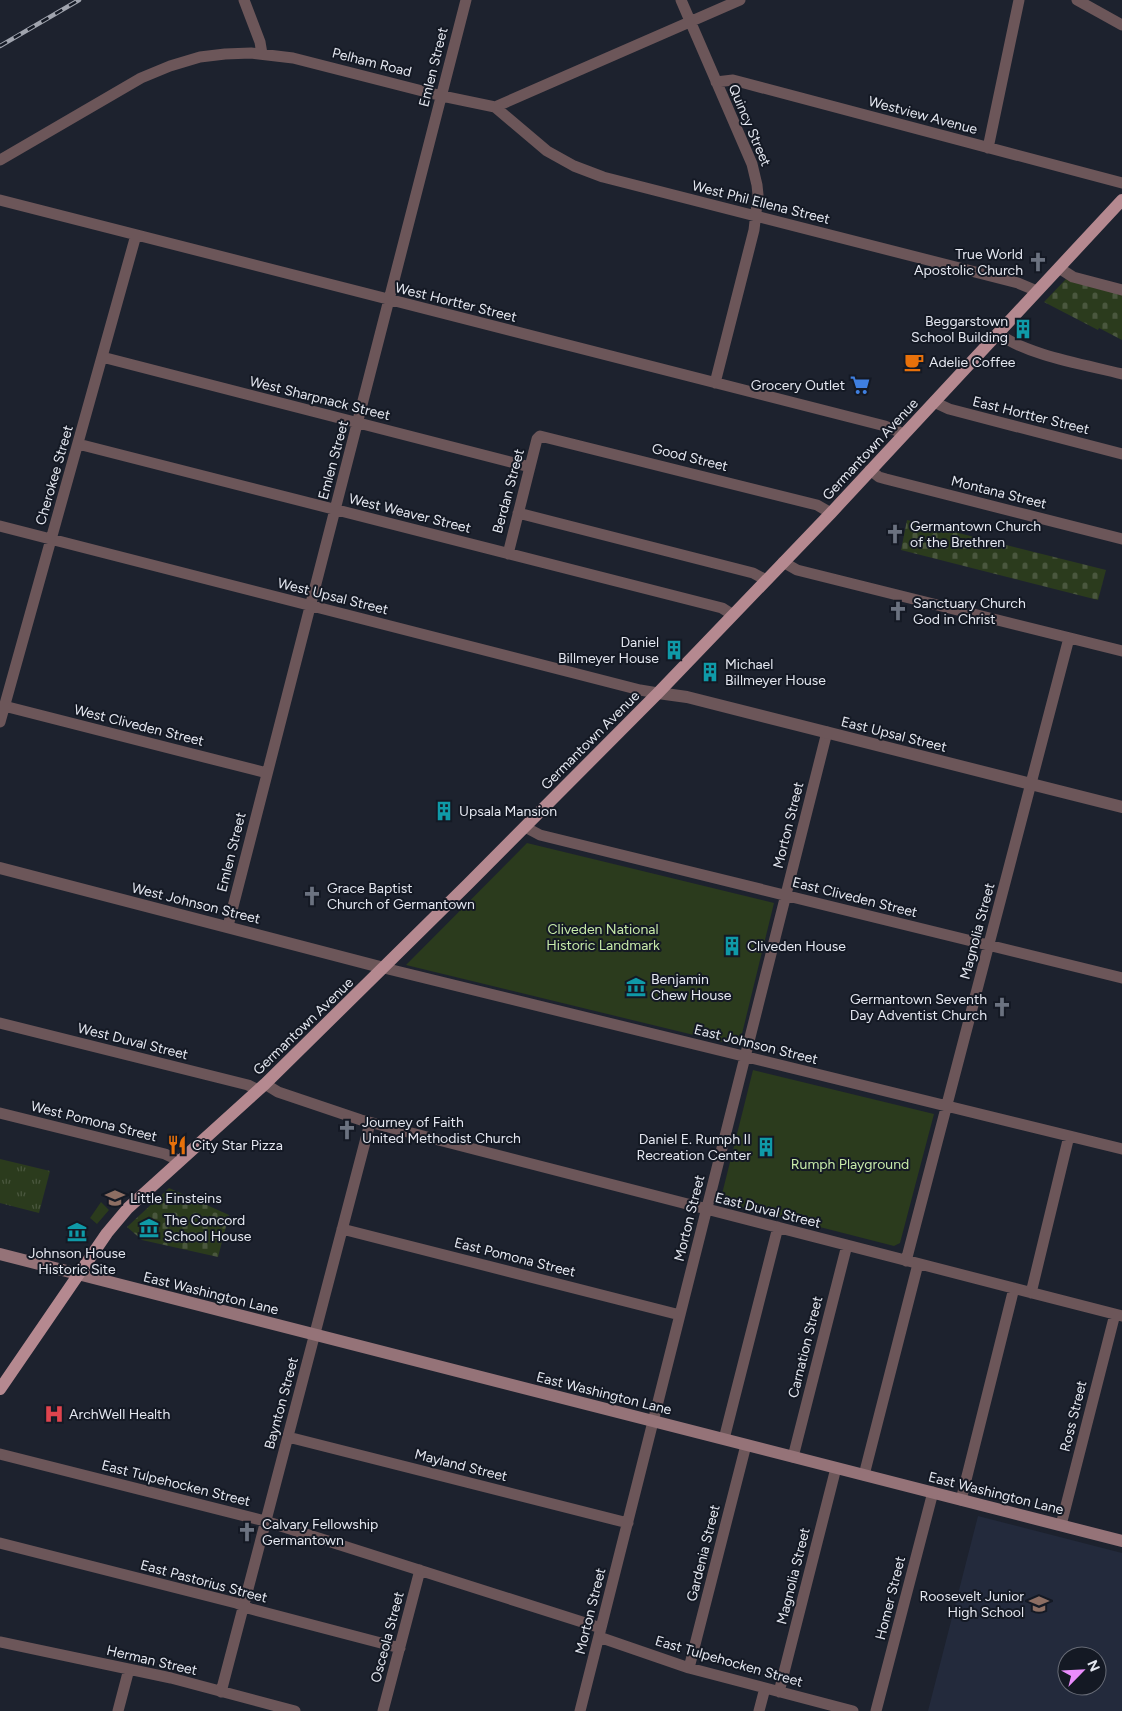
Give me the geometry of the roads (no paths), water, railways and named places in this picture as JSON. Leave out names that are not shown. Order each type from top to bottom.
[{"type":"main road","name":"Germantown Avenue","points":[[0,1389],[78,1274],[121,1215],[262,1087],[384,968],[658,693],[830,513],[1122,200]]},
{"type":"main road","name":"East Washington Lane","points":[[0,1254],[314,1336],[1122,1541]]},
{"type":"street","points":[[244,0],[260,42],[262,54]]},
{"type":"street","name":"Emlen Street","points":[[228,926],[466,0]]},
{"type":"street","name":"Quincy Street","points":[[680,0],[755,174],[758,195],[757,216],[715,383]]},
{"type":"street","points":[[495,107],[740,0]]},
{"type":"street","points":[[988,148],[1019,0]]},
{"type":"street","points":[[1077,0],[1121,22]]},
{"type":"street","name":"Pelham Road","points":[[0,160],[129,85],[160,70],[200,58],[225,54],[262,54],[304,60],[442,96],[495,107]]},
{"type":"street","name":"Westview Avenue","points":[[716,82],[733,80],[1122,183]]},
{"type":"street","name":"West Phil Ellena Street","points":[[495,107],[547,151],[574,166],[603,177],[1018,283],[1037,291]]},
{"type":"street","name":"West Hortter Street","points":[[0,200],[885,426],[904,434]]},
{"type":"street","name":"Cherokee Street","points":[[0,722],[136,235]]},
{"type":"street","points":[[1059,268],[1073,277],[1122,290]]},
{"type":"street","points":[[998,333],[1009,341],[1030,350],[1122,374]]},
{"type":"street","name":"West Sharpnack Street","points":[[102,358],[530,467]]},
{"type":"street","name":"East Hortter Street","points":[[934,402],[949,409],[1122,454]]},
{"type":"street","name":"Berdan Street","points":[[508,554],[537,440],[540,436]]},
{"type":"street","name":"Good Street","points":[[540,436],[817,505],[830,513]]},
{"type":"street","name":"West Weaver Street","points":[[78,444],[722,608],[733,615]]},
{"type":"street","name":"Montana Street","points":[[870,470],[886,479],[1122,539]]},
{"type":"street","points":[[518,514],[753,573],[766,580]]},
{"type":"street","name":"West Upsal Street","points":[[0,526],[640,690],[658,693]]},
{"type":"street","points":[[783,562],[797,570],[1122,651]]},
{"type":"street","name":"Magnolia Street","points":[[906,1260],[1069,638]]},
{"type":"street","name":"East Upsal Street","points":[[658,693],[687,697],[1122,807]]},
{"type":"street","name":"West Cliveden Street","points":[[4,706],[266,773]]},
{"type":"street","name":"Morton Street","points":[[580,1711],[827,732]]},
{"type":"street","name":"East Cliveden Street","points":[[525,827],[540,835],[1122,978]]},
{"type":"street","name":"West Johnson Street","points":[[0,868],[384,968]]},
{"type":"street","name":"East Johnson Street","points":[[384,968],[1122,1149]]},
{"type":"street","name":"West Duval Street","points":[[0,1023],[262,1087]]},
{"type":"street","name":"East Duval Street","points":[[262,1087],[370,1123],[1118,1315]]},
{"type":"street","name":"West Pomona Street","points":[[0,1113],[164,1154],[180,1161]]},
{"type":"street","name":"Baynton Street","points":[[221,1692],[370,1123]]},
{"type":"street","points":[[1031,1293],[1069,1136]]},
{"type":"street","points":[[724,1439],[778,1227]]},
{"type":"street","name":"East Pomona Street","points":[[342,1229],[680,1315]]},
{"type":"street","name":"Carnation Street","points":[[793,1457],[847,1246]]},
{"type":"street","points":[[864,1475],[918,1264]]},
{"type":"street","points":[[961,1500],[1014,1288]]},
{"type":"street","name":"Ross Street","points":[[1061,1525],[1118,1315]]},
{"type":"street","name":"Mayland Street","points":[[288,1436],[628,1523]]},
{"type":"street","name":"Gardenia Street","points":[[689,1668],[746,1445]]},
{"type":"street","name":"East Tulpehocken Street","points":[[0,1454],[265,1521],[420,1570],[600,1633],[689,1668],[765,1688],[829,1708],[853,1711]]},
{"type":"street","name":"Magnolia Street","points":[[779,1692],[836,1468]]},
{"type":"street","name":"Homer Street","points":[[876,1711],[933,1492]]},
{"type":"street","name":"East Pastorius Street","points":[[0,1543],[400,1648]]},
{"type":"street","name":"Osceola Street","points":[[383,1711],[420,1570]]},
{"type":"street","name":"Herman Street","points":[[0,1642],[128,1669],[296,1711]]},
{"type":"street","points":[[118,1711],[128,1669]]},
{"type":"street","points":[[759,1711],[765,1688]]},
{"type":"railway","points":[[0,46],[79,0]]},
{"type":"place","name":"True World Apostolic Church","points":[[1038,262]]},
{"type":"place","name":"Beggarstown School Building","points":[[1023,329]]},
{"type":"place","name":"Adelie Coffee","points":[[914,362]]},
{"type":"place","name":"Grocery Outlet","points":[[860,385]]},
{"type":"place","name":"Germantown Church of the Brethren","points":[[895,534]]},
{"type":"place","name":"Sanctuary Church God in Christ","points":[[898,611]]},
{"type":"place","name":"Daniel Billmeyer House","points":[[674,650]]},
{"type":"place","name":"Michael Billmeyer House","points":[[710,672]]},
{"type":"place","name":"Upsala Mansion","points":[[444,811]]},
{"type":"place","name":"Grace Baptist Church of Germantown","points":[[312,896]]},
{"type":"place","name":"Cliveden House","points":[[732,946]]},
{"type":"place","name":"Benjamin Chew House","points":[[636,987]]},
{"type":"place","name":"Germantown Seventh Day Adventist Church","points":[[1002,1007]]},
{"type":"place","name":"Journey of Faith United Methodist Church","points":[[347,1130]]},
{"type":"place","name":"City Star Pizza","points":[[177,1145]]},
{"type":"place","name":"Daniel E. Rumph II Recreation Center","points":[[766,1147]]},
{"type":"place","name":"Little Einsteins","points":[[115,1198]]},
{"type":"place","name":"The Concord School House","points":[[149,1228]]},
{"type":"place","name":"Johnson House Historic Site","points":[[77,1232]]},
{"type":"place","name":"ArchWell Health","points":[[54,1414]]},
{"type":"place","name":"Calvary Fellowship Germantown","points":[[247,1532]]},
{"type":"place","name":"Roosevelt Junior High School","points":[[1039,1604]]},
{"type":"park label","name":"Cliveden National Historic Landmark","points":[[603,938]]},
{"type":"park label","name":"Rumph Playground","points":[[850,1164]]}]
